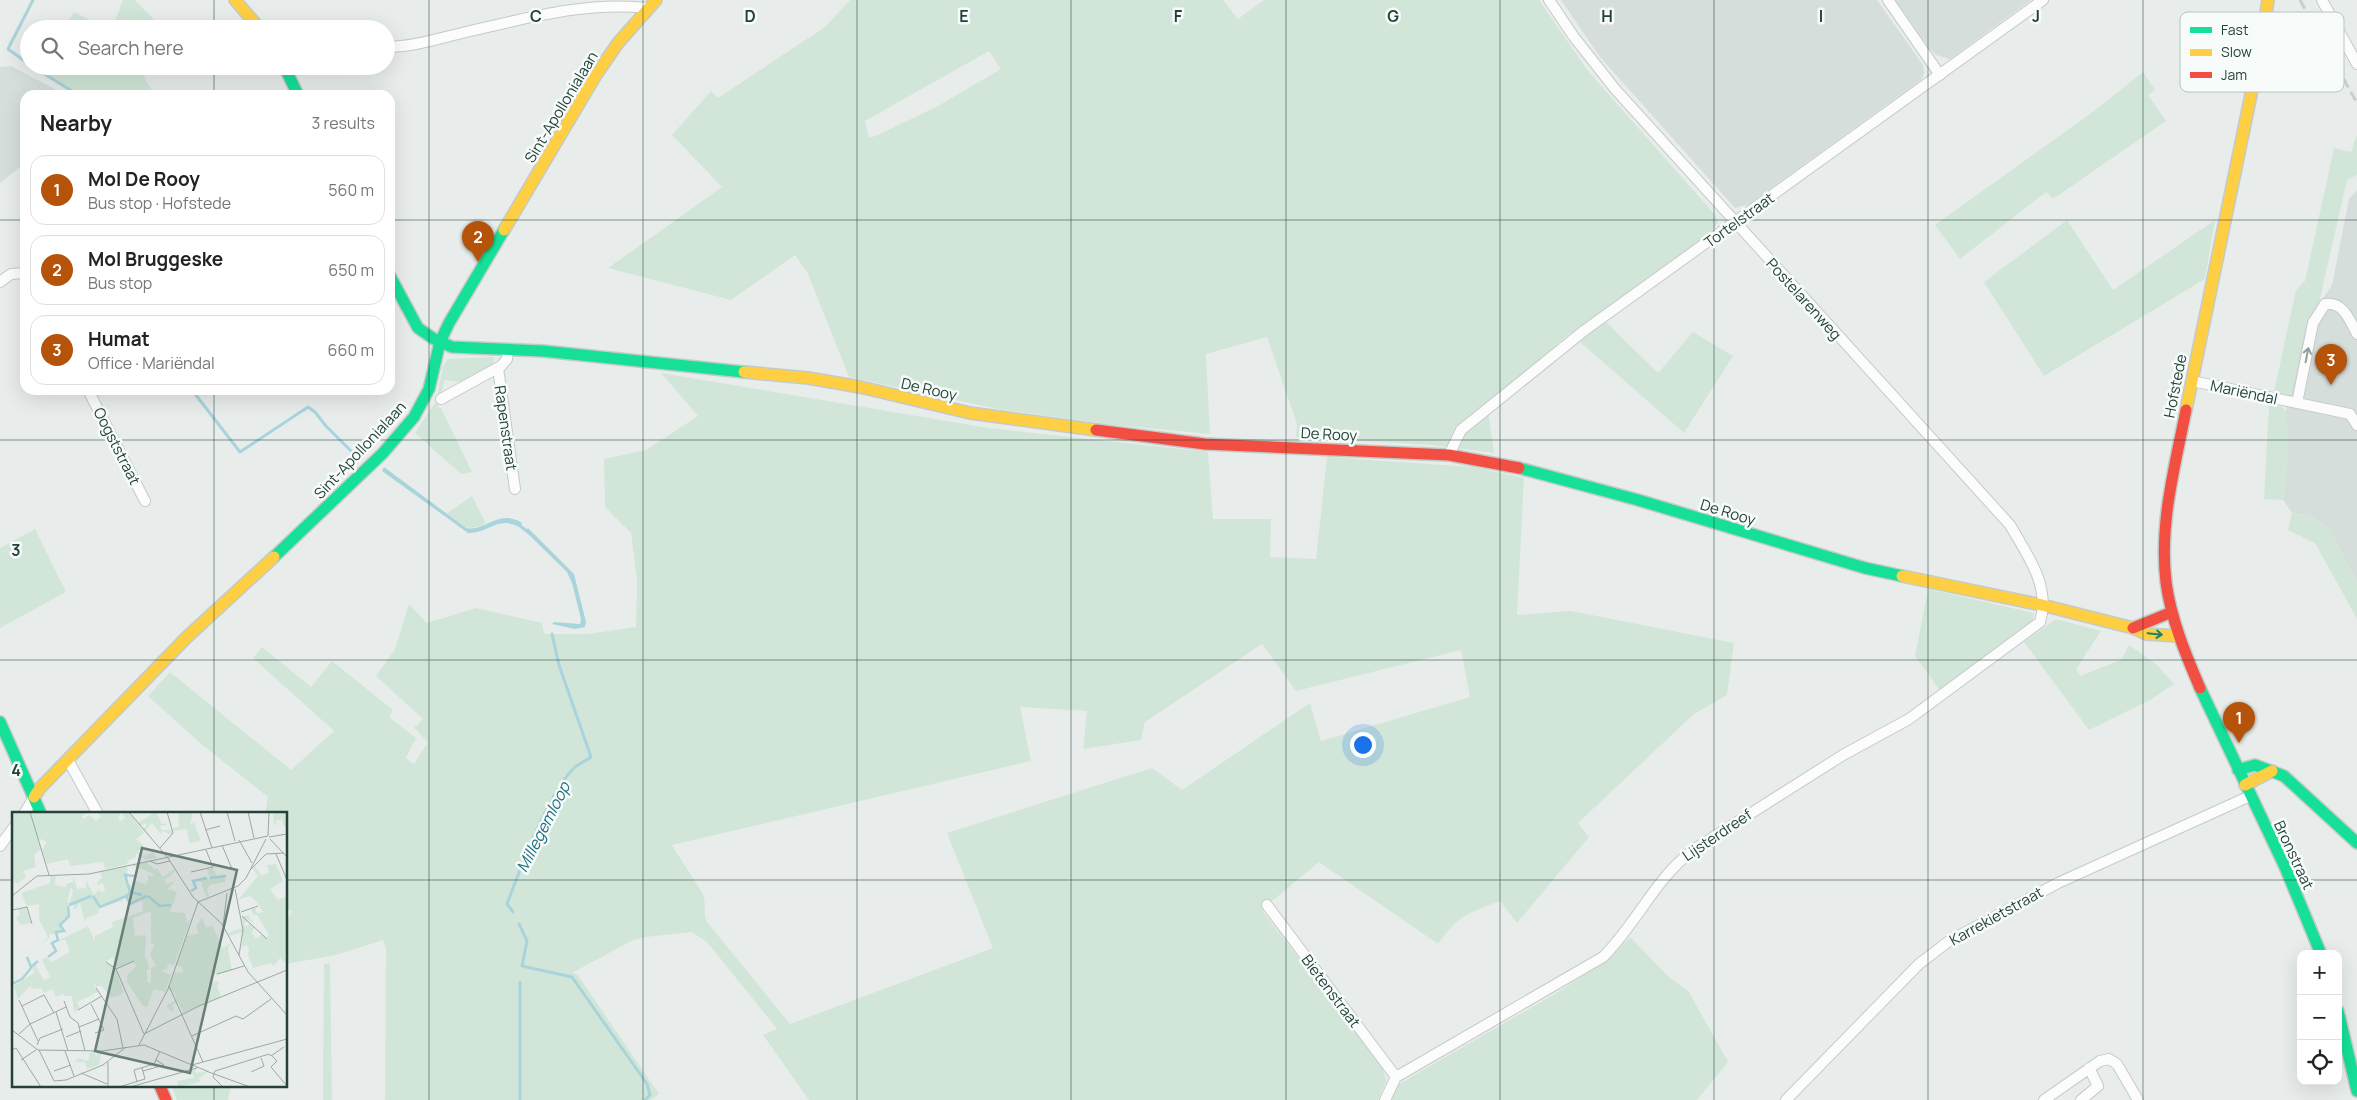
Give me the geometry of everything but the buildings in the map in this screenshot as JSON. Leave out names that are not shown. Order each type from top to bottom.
[{"type":"street","points":[[235,0],[252,20]]},
{"type":"street","name":"Postelarenweg","points":[[1549,0],[1594,64],[2010,525],[2040,582],[2042,605]]},
{"type":"street","points":[[1888,0],[1940,75]]},
{"type":"street","name":"Tortelstraat","points":[[1449,455],[1461,430],[1585,330],[2043,0]]},
{"type":"street","points":[[2322,0],[2329,12]]},
{"type":"street","points":[[395,46],[418,43],[558,12],[652,4]]},
{"type":"street","name":"Sint-Apollonialaan","points":[[38,805],[40,788],[187,637],[324,511],[383,453],[414,417],[428,389],[440,342],[449,323],[596,75],[618,43],[652,4]]},
{"type":"street","points":[[2344,40],[2357,64]]},
{"type":"street","points":[[288,75],[296,90]]},
{"type":"street","name":"Hofstede","points":[[2238,770],[2195,679],[2178,636],[2166,581],[2164,524],[2252,92]]},
{"type":"street","points":[[0,282],[11,274],[20,272]]},
{"type":"street","name":"De Rooy","points":[[395,285],[418,328],[440,342],[462,349],[508,349],[808,378],[860,387],[940,408],[1130,436],[1205,444],[1449,455],[1537,472],[1865,568],[2042,605],[2133,628],[2146,634],[2178,636]]},
{"type":"street","name":"Mariëndal","points":[[2297,403],[2313,323],[2325,304],[2335,303],[2342,308],[2357,334]]},
{"type":"street","points":[[441,399],[498,368],[507,360],[508,349]]},
{"type":"street","name":"Rapenstraat","points":[[498,368],[515,489]]},
{"type":"street","name":"Mariëndal","points":[[2192,381],[2350,414],[2356,421]]},
{"type":"street","name":"Oogststraat","points":[[91,395],[145,501]]},
{"type":"street","name":"Lijsterdreef","points":[[1396,1077],[1603,957],[1629,929],[1661,880],[1677,862],[1834,760],[1894,728],[1935,702],[2040,622],[2042,605]]},
{"type":"street","points":[[2133,628],[2172,612]]},
{"type":"street","points":[[0,722],[38,805],[27,812]]},
{"type":"street","points":[[68,760],[97,812]]},
{"type":"street","points":[[2238,770],[2256,765],[2284,776],[2357,842]]},
{"type":"street","name":"Bronstraat","points":[[2238,770],[2305,912],[2319,950]]},
{"type":"street","points":[[2245,785],[2272,771]]},
{"type":"street","name":"Karrekietstraat","points":[[1786,1100],[1919,964],[1949,941],[2058,883],[2250,796]]},
{"type":"street","points":[[0,846],[12,830]]},
{"type":"street","name":"Bietenstraat","points":[[1267,905],[1396,1077]]},
{"type":"street","points":[[2342,1028],[2357,1091]]},
{"type":"street","points":[[2044,1100],[2100,1061],[2109,1059],[2117,1064],[2138,1100]]},
{"type":"street","points":[[2081,1100],[2098,1086],[2089,1068]]},
{"type":"street","points":[[1384,1100],[1396,1077]]},
{"type":"street","points":[[161,1088],[166,1100]]},
{"type":"shaded area","points":[[1561,0],[1877,0],[1923,65],[1924,73],[1922,79],[1749,204],[1735,208],[1600,57]]},
{"type":"shaded area","points":[[1895,0],[2031,0],[1950,59],[1936,55],[1930,49]]},
{"type":"shaded area","points":[[11,66],[20,71],[20,75],[28,75],[57,90],[20,90],[20,167],[0,183],[0,67]]},
{"type":"shaded area","points":[[2357,190],[2357,582],[2328,527],[2310,516],[2292,513],[2283,500],[2287,469],[2286,411],[2305,325],[2332,285],[2349,199]]},
{"type":"green space","points":[[123,0],[135,0],[154,20],[115,20]]},
{"type":"green space","points":[[850,0],[1223,0],[1238,19],[1264,0],[1539,0],[1588,71],[1716,216],[1718,222],[1713,231],[1599,315],[1658,373],[1693,332],[1733,356],[1684,433],[1570,333],[1487,405],[1494,453],[1432,445],[1296,437],[1297,424],[1267,337],[1206,354],[1210,434],[1105,424],[998,409],[849,377],[808,274],[795,255],[731,300],[608,268],[722,187],[672,135],[711,91],[718,98],[825,27]],"holes":[[[989,51],[1001,69],[938,106],[869,138],[865,121]]]},
{"type":"green space","points":[[74,12],[90,20],[69,20]]},
{"type":"green space","points":[[2143,72],[2155,90],[2148,95],[2166,121],[2053,199],[2046,192],[1960,259],[1935,225],[2090,114]]},
{"type":"green space","points":[[48,75],[143,75],[152,90],[71,90]]},
{"type":"green space","points":[[2357,135],[2357,175],[2347,180],[2319,303],[2305,325],[2292,391],[2289,396],[2274,392],[2296,290],[2305,281],[2334,148],[2351,152]]},
{"type":"green space","points":[[2067,220],[2113,290],[2215,220],[2205,279],[2044,376],[1984,282]]},
{"type":"green space","points":[[494,357],[493,365],[460,382],[445,380],[440,397],[437,398],[443,366],[448,359]]},
{"type":"green space","points":[[661,373],[989,428],[1208,452],[1213,519],[1271,519],[1270,557],[1316,559],[1327,457],[1473,467],[1524,478],[1517,615],[1571,611],[1734,643],[1727,695],[1694,714],[1578,823],[1589,837],[1517,923],[1500,901],[1465,916],[1445,934],[1438,944],[1319,862],[1271,902],[1263,912],[1383,1067],[1386,1081],[1378,1100],[809,1100],[763,1035],[777,1029],[707,942],[692,932],[645,937],[631,941],[572,973],[577,974],[659,1094],[651,1100],[385,1100],[386,949],[383,940],[336,955],[288,964],[288,919],[292,911],[288,910],[288,812],[265,812],[268,797],[200,743],[148,696],[170,672],[291,770],[334,731],[253,658],[262,647],[311,687],[332,661],[393,710],[389,717],[416,738],[406,758],[414,764],[428,742],[414,728],[423,719],[376,676],[395,649],[409,604],[427,623],[476,608],[542,623],[544,634],[587,634],[636,627],[637,580],[631,533],[605,507],[604,459],[646,450],[698,416]],"holes":[[[1262,644],[1296,691],[1461,650],[1470,697],[1321,741],[1310,703],[1182,790],[1152,768],[947,833],[993,948],[790,1024],[707,922],[703,894],[672,845],[1031,761],[1020,707],[1087,711],[1083,749],[1141,740],[1145,722]]]},
{"type":"green space","points":[[435,403],[438,404],[439,409],[441,408],[472,472],[461,474],[415,433]]},
{"type":"green space","points":[[2269,405],[2282,407],[2286,411],[2287,469],[2283,500],[2264,499]]},
{"type":"green space","points":[[472,496],[486,524],[468,528],[460,525],[446,514]]},
{"type":"green space","points":[[2292,513],[2310,516],[2328,527],[2357,582],[2357,619],[2315,543],[2288,530]]},
{"type":"green space","points":[[35,529],[66,592],[0,628],[0,548]]},
{"type":"green space","points":[[1928,589],[2034,613],[2033,621],[1941,692],[1915,656]]},
{"type":"green space","points":[[2056,619],[2101,631],[2076,669],[2080,676],[2121,660],[2129,645],[2156,664],[2174,684],[2150,700],[2089,730],[2024,642]]},
{"type":"green space","points":[[1630,937],[1668,976],[1689,992],[1728,1062],[1697,1100],[1392,1100],[1397,1085],[1553,995],[1608,960]]},
{"type":"green space","points":[[330,963],[332,1100],[323,1100],[324,964]]},
{"type":"green space","points":[[172,1088],[231,1088],[228,1100],[177,1100]]},
{"type":"water","points":[[384,467],[466,528],[480,527],[506,518],[522,523],[519,527],[505,523],[475,533],[468,533],[382,471]]},
{"type":"water","points":[[528,528],[574,574],[586,622],[585,627],[575,629],[552,624],[554,622],[580,624],[581,619],[572,583],[567,572],[525,531]]},
{"type":"waterway","name":"Millegemloop","points":[[23,20],[33,0]]},
{"type":"waterway","name":"Millegemloop","points":[[20,25],[8,49],[20,58]]},
{"type":"waterway","name":"Millegemloop","points":[[46,75],[70,90]]},
{"type":"waterway","name":"Millegemloop","points":[[196,395],[240,452],[308,407],[358,458]]},
{"type":"waterway","name":"Millegemloop","points":[[518,524],[529,533]]},
{"type":"waterway","name":"Millegemloop","points":[[513,912],[507,904],[545,812],[565,778],[575,767],[591,757],[559,665],[552,634]]},
{"type":"waterway","name":"Millegemloop","points":[[519,924],[527,941],[522,966],[572,977],[647,1084],[650,1095],[645,1100]]},
{"type":"waterway","points":[[520,982],[520,1100]]},
{"type":"railway","points":[[2300,0],[2307,12]]},
{"type":"railway","points":[[2344,80],[2357,103]]},
{"type":"traffic: fast","points":[[288,75],[296,90]]},
{"type":"traffic: fast","points":[[274,557],[383,453],[414,417],[429,389],[440,342],[449,323],[504,230]]},
{"type":"traffic: fast","points":[[395,285],[418,328],[434,339],[452,347],[543,351],[744,372]]},
{"type":"traffic: fast","points":[[1519,468],[1638,500],[1865,568],[1902,576]]},
{"type":"traffic: fast","points":[[2200,688],[2285,867],[2319,950]]},
{"type":"traffic: fast","points":[[0,722],[40,812]]},
{"type":"traffic: fast","points":[[2238,770],[2255,765],[2284,776],[2357,843]]},
{"type":"traffic: fast","points":[[2342,1028],[2357,1091]]},
{"type":"traffic: slow","points":[[235,0],[252,20]]},
{"type":"traffic: slow","points":[[504,230],[596,75],[618,43],[656,0]]},
{"type":"traffic: slow","points":[[2266,12],[2268,0]]},
{"type":"traffic: slow","points":[[2186,410],[2252,92]]},
{"type":"traffic: slow","points":[[744,372],[808,378],[860,387],[970,413],[1096,430]]},
{"type":"traffic: slow","points":[[34,797],[40,788],[187,637],[274,557]]},
{"type":"traffic: slow","points":[[1902,576],[2042,605],[2133,628],[2146,634],[2178,636]]},
{"type":"traffic: slow","points":[[2245,785],[2272,771]]},
{"type":"traffic: jam","points":[[2186,410],[2169,495],[2164,560],[2168,596],[2175,623],[2200,688]]},
{"type":"traffic: jam","points":[[1096,430],[1205,444],[1449,455],[1519,468]]},
{"type":"traffic: jam","points":[[2133,628],[2172,612]]},
{"type":"traffic: jam","points":[[161,1088],[166,1100]]},
{"type":"place","name":"Mol Bruggeske","points":[[478,262]]},
{"type":"place","name":"Humat","points":[[2331,385]]},
{"type":"place","name":"Mol De Rooy","points":[[2239,743]]}]
